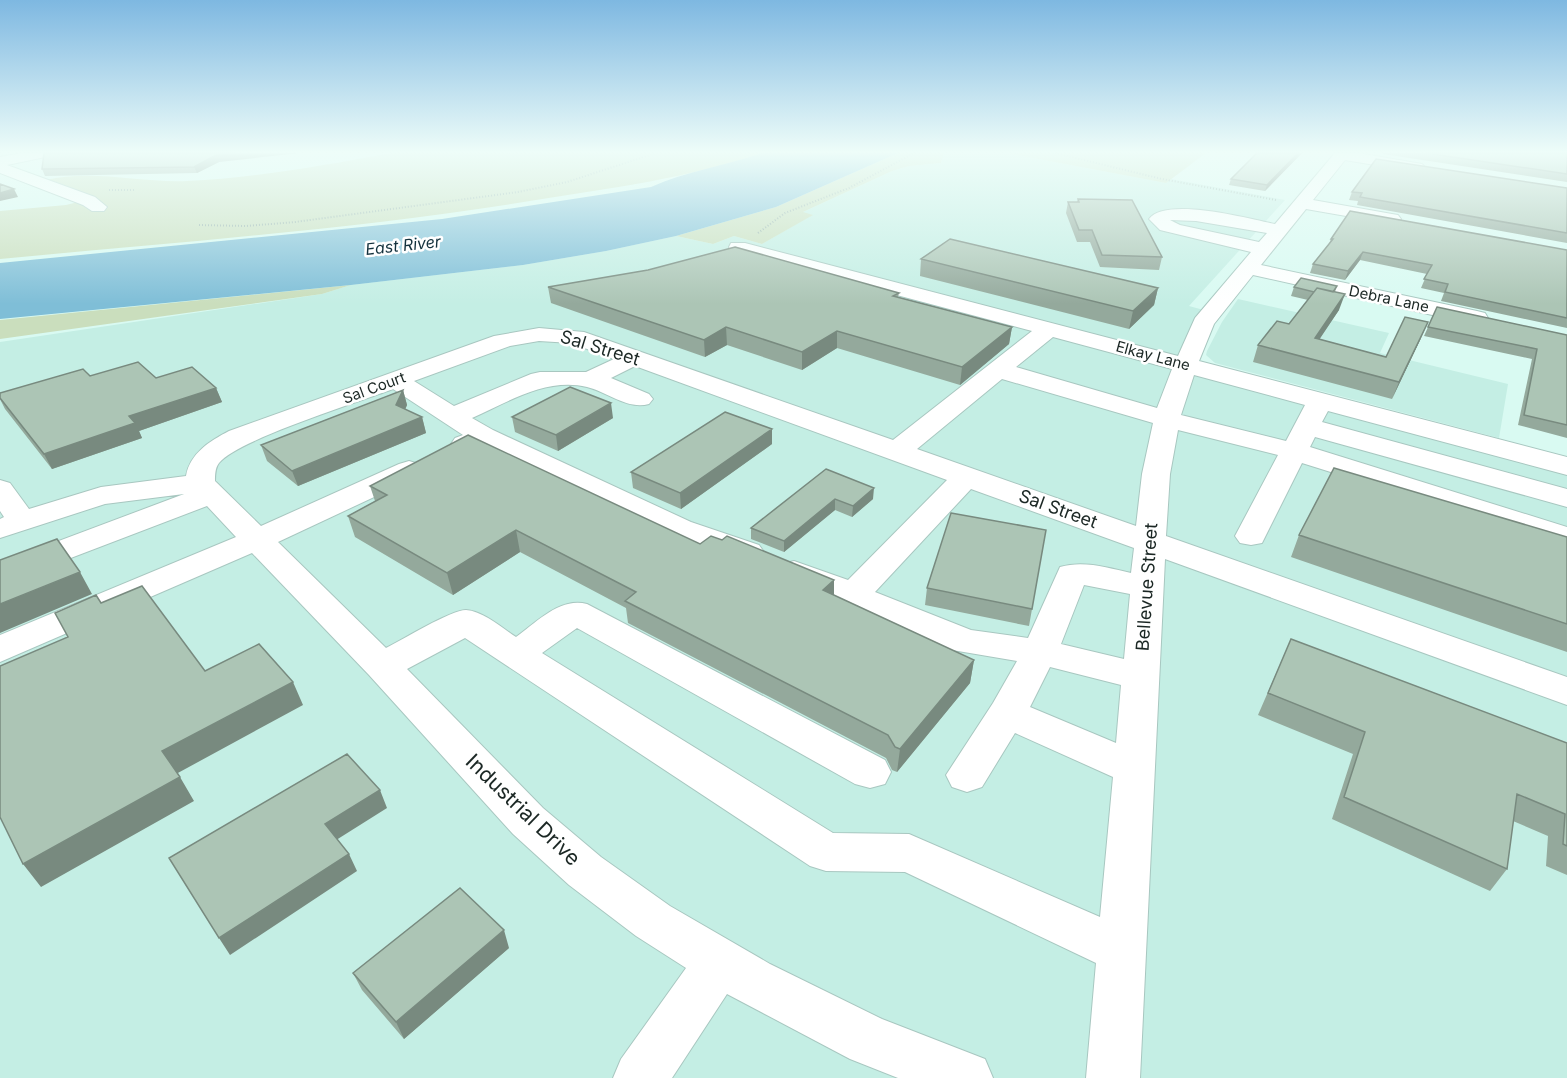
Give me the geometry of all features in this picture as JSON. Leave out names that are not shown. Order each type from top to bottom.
[{"type":"street","points":[[92,203],[98,207]]},
{"type":"street","name":"Bellevue Street","points":[[1113,1078],[1150,542],[1156,474],[1167,419],[1174,393],[1203,323],[1301,203]]},
{"type":"street","points":[[1303,203],[1415,224]]},
{"type":"street","name":"Debra Lane","points":[[1278,230],[1185,214],[1163,215],[1158,219],[1166,226],[1255,258],[1498,322]]},
{"type":"street","name":"Elkay Lane","points":[[738,247],[1186,365],[1314,413],[1567,466]]},
{"type":"street","points":[[897,451],[1049,329]]},
{"type":"street","name":"Sal Street","points":[[548,334],[576,337],[1567,691]]},
{"type":"street","name":"Sal Court","points":[[206,478],[223,446],[239,437],[516,337],[548,334]]},
{"type":"street","points":[[590,380],[634,358]]},
{"type":"street","points":[[998,370],[1167,419],[1294,451],[1567,537]]},
{"type":"street","points":[[452,417],[540,379],[590,380],[640,399]]},
{"type":"street","points":[[395,380],[483,436],[680,529],[739,548],[966,640],[1040,652],[1141,677]]},
{"type":"street","points":[[1251,536],[1314,413],[1567,498]]},
{"type":"street","points":[[0,649],[256,540],[483,436]]},
{"type":"street","points":[[853,595],[967,476]]},
{"type":"street","points":[[0,489],[11,525],[101,496],[206,478]]},
{"type":"street","points":[[0,575],[206,478]]},
{"type":"street","name":"Industrial Drive","points":[[206,478],[256,540],[382,666],[528,821],[568,857],[653,921],[752,981],[938,1073]]},
{"type":"street","points":[[967,775],[1007,713],[1040,652],[1072,574],[1099,576],[1147,587]]},
{"type":"street","points":[[515,655],[575,612],[870,772]]},
{"type":"street","points":[[382,666],[466,622],[826,852],[909,853],[1121,950]]},
{"type":"street","points":[[1007,713],[1134,768]]},
{"type":"street","points":[[640,1078],[720,962]]},
{"type":"path","points":[[199,225],[246,226],[295,222],[430,203]]},
{"type":"path","points":[[738,247],[785,213],[810,203]]},
{"type":"shaded area","points":[[513,203],[403,219],[269,234],[0,259],[0,211],[66,205]]},
{"type":"shaded area","points":[[784,203],[822,203],[803,212],[813,215],[762,244],[734,236],[713,244],[676,236]]},
{"type":"shaded area","points":[[822,203],[1282,203],[1189,306],[1211,312],[1186,364],[1567,466],[1567,1078],[0,1078],[0,342],[322,294],[351,285],[523,265],[676,236],[713,244],[734,236],[762,244],[812,215],[801,213]]},
{"type":"shaded area","points":[[351,285],[322,294],[0,339],[0,320]]},
{"type":"shaded area","points":[[1238,299],[1389,333],[1380,353],[1508,384],[1499,438],[1215,363],[1206,355],[1207,351],[1222,322]]},
{"type":"water","name":"East River","points":[[544,203],[784,203],[676,236],[523,265],[351,285],[0,319],[0,263],[442,219]]},
{"type":"building","points":[[1069,203],[1134,203],[1162,257],[1102,255],[1092,230],[1079,230]]},
{"type":"building","points":[[1396,203],[1567,203],[1567,233]]},
{"type":"building","points":[[1350,211],[1567,250],[1567,318],[1445,292],[1448,284],[1424,279],[1432,265],[1363,252],[1348,271],[1313,264],[1333,239],[1331,239]]},
{"type":"building","points":[[950,239],[1158,288],[1133,311],[921,259]]},
{"type":"building","points":[[735,247],[899,293],[893,296],[1012,327],[962,367],[837,331],[802,352],[726,327],[704,340],[548,287],[648,270]]},
{"type":"building","points":[[1301,278],[1337,286],[1333,292],[1317,288],[1314,292],[1294,287]]},
{"type":"building","points":[[1317,288],[1345,294],[1315,338],[1386,357],[1405,317],[1428,322],[1399,382],[1258,345],[1277,321],[1289,324]]},
{"type":"building","points":[[1437,307],[1567,335],[1567,425],[1524,415],[1537,349],[1428,327]]},
{"type":"building","points":[[138,362],[156,378],[192,367],[216,388],[129,416],[135,423],[44,454],[0,398],[0,393],[83,369],[90,376]]},
{"type":"building","points":[[570,387],[611,403],[556,435],[512,417]]},
{"type":"building","points":[[403,390],[396,405],[422,417],[292,471],[261,445]]},
{"type":"building","points":[[725,412],[772,429],[680,493],[631,472]]},
{"type":"building","points":[[468,435],[700,544],[711,536],[722,540],[727,536],[834,580],[823,590],[974,660],[900,749],[895,747],[888,735],[625,601],[636,592],[516,530],[447,573],[348,516],[387,495],[370,486]]},
{"type":"building","points":[[1334,468],[1567,537],[1567,624],[1299,535]]},
{"type":"building","points":[[826,469],[874,488],[853,506],[835,499],[784,541],[751,528]]},
{"type":"building","points":[[951,513],[1046,530],[1032,609],[927,588]]},
{"type":"building","points":[[57,539],[80,572],[0,604],[0,560]]},
{"type":"building","points":[[142,586],[205,671],[259,644],[293,682],[162,751],[180,777],[23,864],[0,817],[0,666],[68,637],[55,613],[96,595],[101,603]]},
{"type":"building","points":[[1291,639],[1567,743],[1567,846],[1563,844],[1565,814],[1517,794],[1507,869],[1344,797],[1365,732],[1268,693]]},
{"type":"building","points":[[347,754],[380,790],[325,824],[349,854],[219,938],[169,858]]},
{"type":"building","points":[[460,888],[504,930],[396,1022],[353,973]]}]
